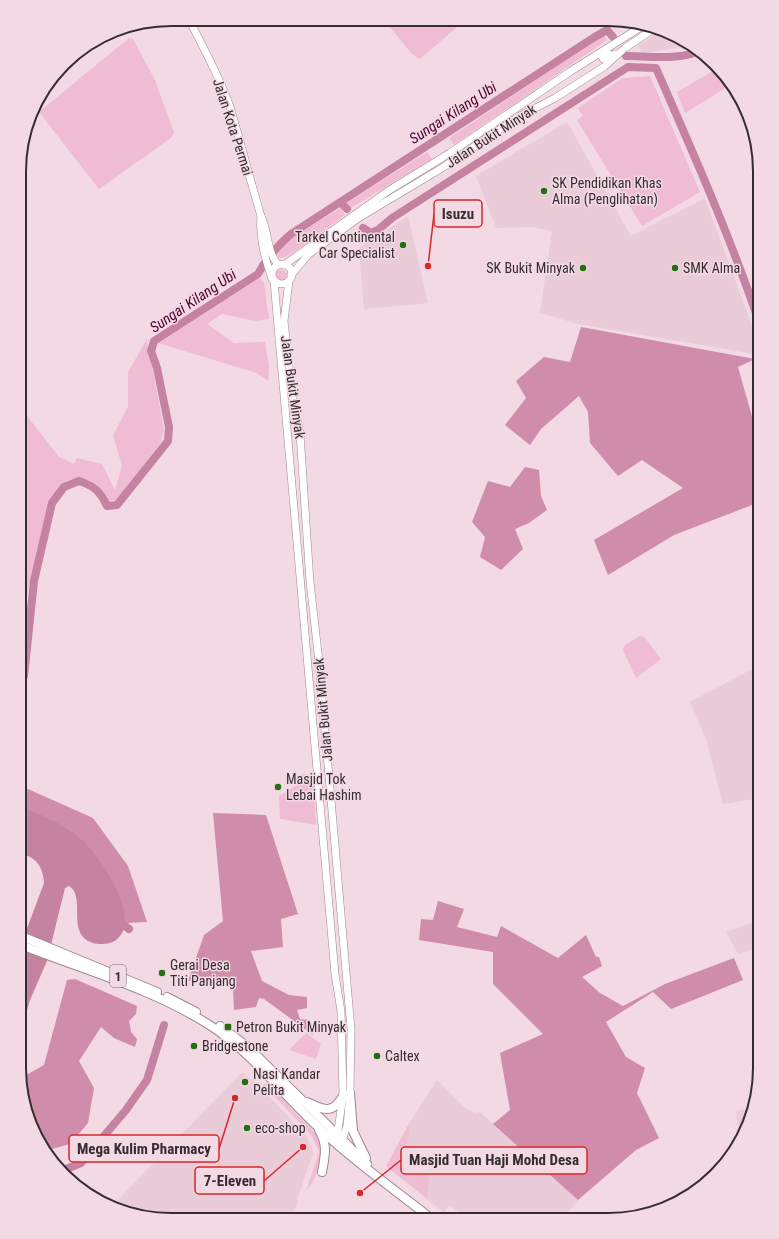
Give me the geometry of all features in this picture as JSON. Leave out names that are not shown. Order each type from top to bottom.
[{"type":"highway","name":"1","points":[[26,939],[55,954],[160,999],[211,1026],[244,1052],[316,1126],[340,1143],[381,1180],[424,1213]]},
{"type":"highway","name":"1","points":[[26,946],[55,954],[140,984],[212,1020],[249,1048],[299,1098],[337,1133],[340,1143]]},
{"type":"highway","points":[[299,1098],[323,1109],[330,1109],[335,1107],[346,1095]]},
{"type":"highway","points":[[346,1095],[355,1136],[366,1159],[381,1180]]},
{"type":"highway","points":[[316,1126],[325,1140],[326,1148],[322,1172]]},
{"type":"main road","name":"Jalan Kota Permai","points":[[192,26],[213,67],[230,107],[261,216],[266,225],[265,246],[268,265],[273,280]]},
{"type":"main road","name":"Jalan Bukit Minyak","points":[[279,263],[481,133],[548,87],[637,29]]},
{"type":"main road","name":"Jalan Bukit Minyak","points":[[337,1133],[346,1095],[351,1029],[320,669],[310,582],[300,442],[292,394],[284,321],[290,278],[309,254],[360,217],[605,66],[625,48],[649,32]]},
{"type":"main road","points":[[621,39],[602,57],[604,59],[625,48]]},
{"type":"main road","points":[[541,105],[594,68],[596,65],[593,62],[548,87]]},
{"type":"main road","name":"Jalan Kota Permai","points":[[265,246],[279,263]]},
{"type":"main road","points":[[279,263],[290,268],[290,278],[282,284],[273,280],[272,270],[279,263]]},
{"type":"main road","name":"Jalan Bukit Minyak","points":[[273,280],[326,857],[335,974],[340,1011],[347,1126],[340,1143]]},
{"type":"main road","points":[[326,857],[329,859],[336,855]]},
{"type":"main road","points":[[327,870],[331,866],[337,868]]},
{"type":"shaded area","points":[[389,26],[458,26],[420,59],[412,54]]},
{"type":"shaded area","points":[[604,35],[607,40],[454,145],[449,138]]},
{"type":"shaded area","points":[[656,35],[683,47],[642,53],[638,46]]},
{"type":"shaded area","points":[[129,38],[133,39],[155,80],[174,133],[171,138],[99,189],[39,112]]},
{"type":"shaded area","points":[[712,71],[726,88],[685,113],[677,92]]},
{"type":"shaded area","points":[[650,76],[700,192],[642,226],[577,120],[583,116],[578,108],[623,78]]},
{"type":"shaded area","points":[[567,122],[631,236],[705,198],[753,329],[753,354],[578,324],[540,313],[552,231],[531,227],[496,228],[476,176]]},
{"type":"shaded area","points":[[427,152],[432,159],[351,208],[347,203]]},
{"type":"shaded area","points":[[340,208],[345,215],[294,252],[285,257],[279,258],[277,254],[281,245]]},
{"type":"shaded area","points":[[408,216],[428,303],[364,309],[359,248]]},
{"type":"shaded area","points":[[281,269],[285,271],[287,275],[285,279],[281,281],[277,279],[275,275],[277,271]]},
{"type":"shaded area","points":[[260,278],[264,282],[269,319],[256,321],[222,314],[207,324],[234,343],[265,342],[269,368],[268,381],[257,373],[158,343]]},
{"type":"shaded area","points":[[581,327],[753,359],[738,367],[753,420],[753,505],[674,535],[608,575],[594,540],[683,488],[642,460],[618,476],[590,443],[588,412],[579,396],[541,429],[530,445],[505,425],[526,398],[516,381],[544,357],[570,362]]},
{"type":"shaded area","points":[[147,339],[148,355],[152,365],[164,430],[161,442],[117,500],[108,501],[98,486],[92,482],[82,479],[71,479],[63,484],[56,492],[51,502],[40,551],[26,600],[26,415],[59,457],[74,464],[77,458],[102,464],[115,490],[122,466],[113,435],[128,407],[128,372]]},
{"type":"shaded area","points":[[525,467],[539,470],[541,496],[547,510],[529,523],[515,529],[523,549],[501,570],[480,557],[485,537],[472,522],[488,481],[510,487]]},
{"type":"shaded area","points":[[640,636],[645,638],[661,659],[636,678],[623,650],[625,645]]},
{"type":"shaded area","points":[[753,669],[753,799],[723,804],[706,739],[690,702]]},
{"type":"shaded area","points":[[306,774],[314,786],[316,825],[280,819],[279,796],[297,785],[293,776]]},
{"type":"shaded area","points":[[26,788],[93,818],[128,866],[147,922],[125,923],[123,907],[71,831],[50,819],[26,810]]},
{"type":"shaded area","points":[[26,810],[65,827],[88,846],[111,878],[123,906],[125,919],[123,931],[116,940],[105,944],[93,943],[85,938],[80,932],[74,891],[69,886],[65,888],[47,961],[30,1000],[26,1014],[26,931],[44,883],[42,872],[38,863],[26,855]]},
{"type":"shaded area","points":[[213,813],[266,815],[298,914],[281,919],[283,947],[251,951],[262,981],[289,995],[307,997],[307,1008],[297,1010],[300,1019],[309,1020],[313,1035],[264,999],[259,998],[256,1007],[234,1010],[233,989],[218,978],[188,981],[204,935],[223,921]]},
{"type":"shaded area","points":[[438,901],[464,909],[457,927],[497,937],[501,926],[558,958],[586,935],[596,957],[599,957],[602,966],[582,977],[600,993],[623,1006],[665,984],[734,958],[743,980],[671,1009],[653,992],[606,1022],[626,1057],[645,1068],[637,1093],[659,1138],[636,1150],[578,1200],[493,1124],[510,1110],[500,1053],[543,1034],[493,984],[493,952],[419,940],[421,919],[433,920]]},
{"type":"shaded area","points":[[753,922],[753,949],[738,954],[726,932]]},
{"type":"shaded area","points":[[75,979],[137,1006],[136,1014],[129,1021],[131,1032],[137,1039],[135,1047],[114,1038],[101,1027],[79,1061],[94,1088],[88,1123],[70,1144],[52,1149],[45,1140],[37,1123],[31,1105],[26,1075],[44,1065],[67,980]]},
{"type":"shaded area","points":[[306,1033],[321,1044],[316,1059],[289,1050]]},
{"type":"shaded area","points":[[242,1072],[258,1085],[293,1122],[306,1136],[311,1146],[313,1154],[298,1196],[294,1213],[162,1213],[134,1208],[116,1202]]},
{"type":"shaded area","points":[[437,1080],[465,1108],[475,1113],[480,1112],[578,1200],[568,1213],[460,1213],[449,1205],[444,1213],[386,1166],[410,1122]]},
{"type":"shaded area","points":[[269,1083],[281,1095],[291,1109],[323,1140],[322,1154],[317,1173],[306,1191],[319,1152],[312,1136],[264,1085]]},
{"type":"shaded area","points":[[747,1108],[738,1132],[736,1111]]},
{"type":"shaded area","points":[[410,1122],[405,1160],[439,1161],[430,1171],[427,1198],[386,1166]]},
{"type":"waterway","name":"Sungai Kilang Ubi","points":[[26,657],[34,581],[52,503],[64,487],[79,481],[96,490],[102,496],[107,506],[117,505],[168,441],[169,427],[157,368],[151,351],[154,341],[258,274],[273,252],[291,234],[593,38],[607,30],[613,37]]},
{"type":"waterway","name":"Sungai Kilang Ubi","points":[[626,56],[675,57],[692,53]]},
{"type":"waterway","points":[[363,228],[371,233],[378,230],[392,218],[628,67],[656,68],[698,164],[753,304]]},
{"type":"waterway","points":[[341,203],[347,209]]},
{"type":"waterway","points":[[117,920],[129,929]]},
{"type":"waterway","points":[[67,1168],[81,1163],[126,1110],[147,1080],[164,1025]]},
{"type":"place","name":"SK Pendidikan Khas Alma (Penglihatan)","points":[[544,191]]},
{"type":"place","name":"Tarkel Continental Car Specialist","points":[[403,245]]},
{"type":"place","name":"Isuzu","points":[[428,266]]},
{"type":"place","name":"SK Bukit Minyak","points":[[583,268]]},
{"type":"place","name":"SMK Alma","points":[[675,268]]},
{"type":"place","name":"Masjid Tok Lebai Hashim","points":[[278,787]]},
{"type":"place","name":"Gerai Desa Titi Panjang","points":[[162,973]]},
{"type":"place","name":"Petron Bukit Minyak","points":[[228,1027]]},
{"type":"place","name":"Bridgestone","points":[[194,1046]]},
{"type":"place","name":"Caltex","points":[[377,1056]]},
{"type":"place","name":"Nasi Kandar Pelita","points":[[245,1082]]},
{"type":"place","name":"Mega Kulim Pharmacy","points":[[235,1098]]},
{"type":"place","name":"eco-shop","points":[[247,1128]]},
{"type":"place","name":"7-Eleven","points":[[303,1147]]},
{"type":"place","name":"Masjid Tuan Haji Mohd Desa","points":[[360,1193]]}]
